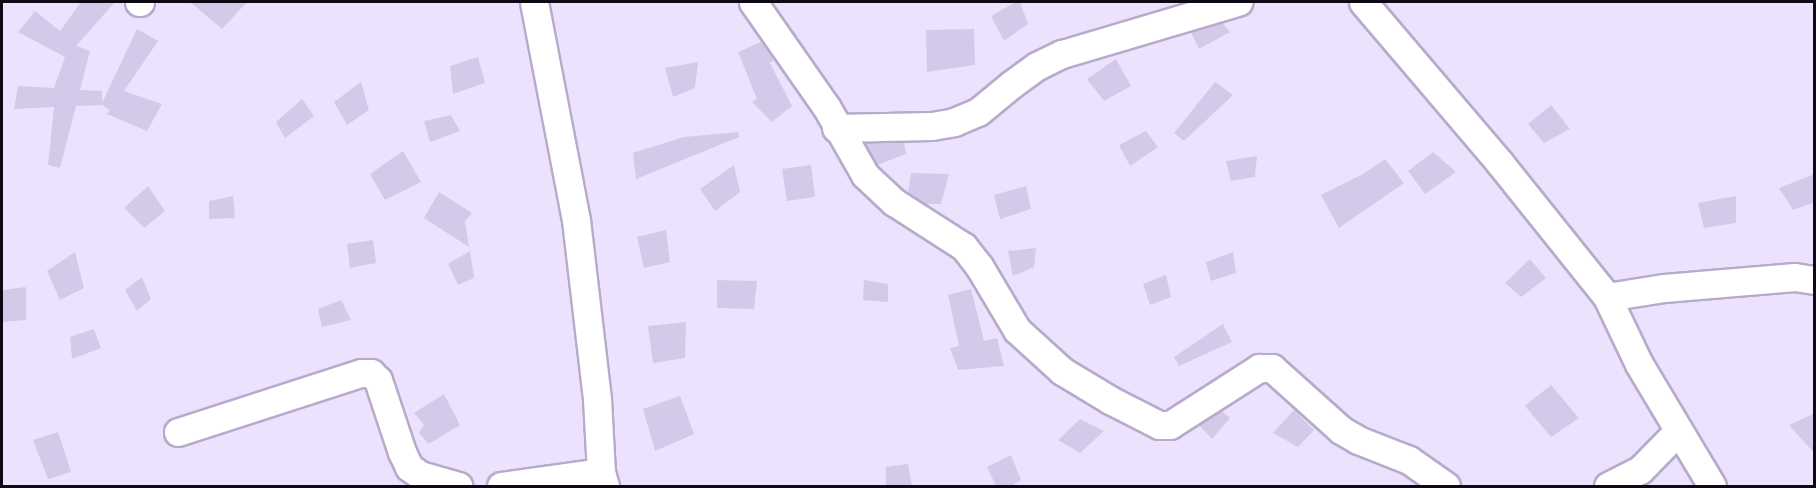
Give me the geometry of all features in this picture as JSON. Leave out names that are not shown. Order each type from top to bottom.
[{"type":"street","points":[[501,486],[603,479],[597,399],[576,220],[534,2]]},
{"type":"street","points":[[753,2],[827,108],[836,128],[865,174],[894,202],[964,247],[980,266],[1017,330],[1037,351],[1062,371],[1110,400],[1159,425],[1170,425],[1259,368],[1272,368],[1341,430],[1358,440],[1409,460],[1446,486]]},
{"type":"street","points":[[836,128],[932,126],[954,122],[978,112],[1011,84],[1062,54],[1238,2]]},
{"type":"street","points":[[1363,2],[1499,162],[1607,297],[1639,364],[1712,486]]},
{"type":"street","points":[[1607,297],[1664,288],[1796,277],[1815,280]]},
{"type":"street","points":[[178,432],[361,373],[372,373],[378,380],[409,467],[420,475],[458,486]]},
{"type":"street","points":[[1608,486],[1640,470],[1678,431]]},
{"type":"building","points":[[81,2],[115,2],[76,46],[90,51],[80,90],[102,91],[102,103],[137,29],[158,41],[124,91],[162,104],[147,131],[107,114],[110,110],[102,105],[76,106],[60,168],[48,165],[54,107],[14,109],[18,86],[54,88],[65,57],[18,32],[35,11],[60,31]]},
{"type":"building","points":[[190,2],[247,2],[222,29]]},
{"type":"building","points":[[1020,2],[1028,24],[1004,41],[991,16]]},
{"type":"building","points":[[1223,23],[1230,32],[1199,49],[1191,32]]},
{"type":"building","points":[[974,29],[975,65],[927,72],[926,30]]},
{"type":"building","points":[[761,42],[774,60],[770,63],[792,106],[772,122],[752,102],[757,99],[738,52]]},
{"type":"building","points":[[478,57],[485,83],[453,94],[450,66]]},
{"type":"building","points":[[1116,59],[1131,86],[1104,101],[1087,79]]},
{"type":"building","points":[[698,62],[695,88],[673,97],[665,68]]},
{"type":"building","points":[[361,82],[369,110],[347,125],[334,102]]},
{"type":"building","points":[[1215,82],[1233,95],[1184,141],[1174,133]]},
{"type":"building","points":[[302,99],[314,116],[285,138],[276,122]]},
{"type":"building","points":[[1551,105],[1570,129],[1544,143],[1528,124]]},
{"type":"building","points":[[451,115],[460,131],[430,142],[424,121]]},
{"type":"building","points":[[1146,131],[1158,147],[1130,166],[1119,145]]},
{"type":"building","points":[[738,132],[739,137],[636,179],[633,153],[684,137]]},
{"type":"building","points":[[904,142],[906,154],[877,165],[865,143]]},
{"type":"building","points":[[403,151],[421,182],[385,200],[370,174]]},
{"type":"building","points":[[1433,152],[1456,172],[1425,194],[1408,171]]},
{"type":"building","points":[[1257,156],[1255,177],[1231,181],[1226,161]]},
{"type":"building","points":[[1385,159],[1404,183],[1339,228],[1321,195],[1363,174]]},
{"type":"building","points":[[734,165],[740,192],[715,211],[700,189]]},
{"type":"building","points":[[811,165],[815,197],[787,201],[782,169]]},
{"type":"building","points":[[911,173],[949,174],[941,204],[926,204],[908,192]]},
{"type":"building","points":[[1815,174],[1815,202],[1793,210],[1779,188]]},
{"type":"building","points":[[148,186],[165,211],[144,228],[124,208]]},
{"type":"building","points":[[1026,186],[1031,209],[1000,219],[994,195]]},
{"type":"building","points":[[439,192],[472,213],[465,221],[469,247],[424,218]]},
{"type":"building","points":[[233,196],[235,218],[209,219],[209,201]]},
{"type":"building","points":[[1736,196],[1736,223],[1704,228],[1698,203]]},
{"type":"building","points":[[666,230],[670,262],[644,268],[637,237]]},
{"type":"building","points":[[373,240],[376,263],[350,268],[347,244]]},
{"type":"building","points":[[1036,248],[1034,267],[1013,276],[1008,251]]},
{"type":"building","points":[[470,251],[474,278],[458,285],[448,264]]},
{"type":"building","points":[[75,252],[84,288],[60,300],[47,271]]},
{"type":"building","points":[[1233,252],[1236,273],[1211,281],[1206,262]]},
{"type":"building","points":[[1530,259],[1546,278],[1521,297],[1505,283]]},
{"type":"building","points":[[1166,275],[1171,297],[1150,305],[1143,284]]},
{"type":"building","points":[[142,277],[151,299],[137,311],[125,290]]},
{"type":"building","points":[[717,280],[757,281],[754,309],[717,308]]},
{"type":"building","points":[[864,280],[888,284],[888,302],[863,300]]},
{"type":"building","points":[[26,287],[26,320],[2,322],[2,290]]},
{"type":"building","points":[[971,289],[984,341],[997,338],[1004,366],[958,370],[950,348],[959,346],[948,295]]},
{"type":"building","points":[[341,300],[351,320],[322,327],[318,309]]},
{"type":"building","points":[[686,322],[685,358],[653,363],[648,326]]},
{"type":"building","points":[[1223,324],[1232,342],[1179,366],[1174,357]]},
{"type":"building","points":[[94,329],[101,348],[72,359],[70,337]]},
{"type":"building","points":[[1551,385],[1579,418],[1551,437],[1525,406]]},
{"type":"building","points":[[444,394],[460,425],[429,444],[419,433],[424,425],[414,413]]},
{"type":"building","points":[[680,396],[694,434],[655,451],[643,409]]},
{"type":"building","points":[[1294,410],[1314,430],[1298,447],[1273,433]]},
{"type":"building","points":[[1222,411],[1230,418],[1212,439],[1199,425]]},
{"type":"building","points":[[1815,413],[1815,454],[1789,425]]},
{"type":"building","points":[[1080,419],[1104,431],[1080,453],[1058,440]]},
{"type":"building","points":[[58,432],[71,472],[48,479],[33,440]]},
{"type":"building","points":[[1011,455],[1021,480],[1011,486],[996,486],[987,467]]},
{"type":"building","points":[[908,464],[912,486],[886,486],[886,467]]}]
